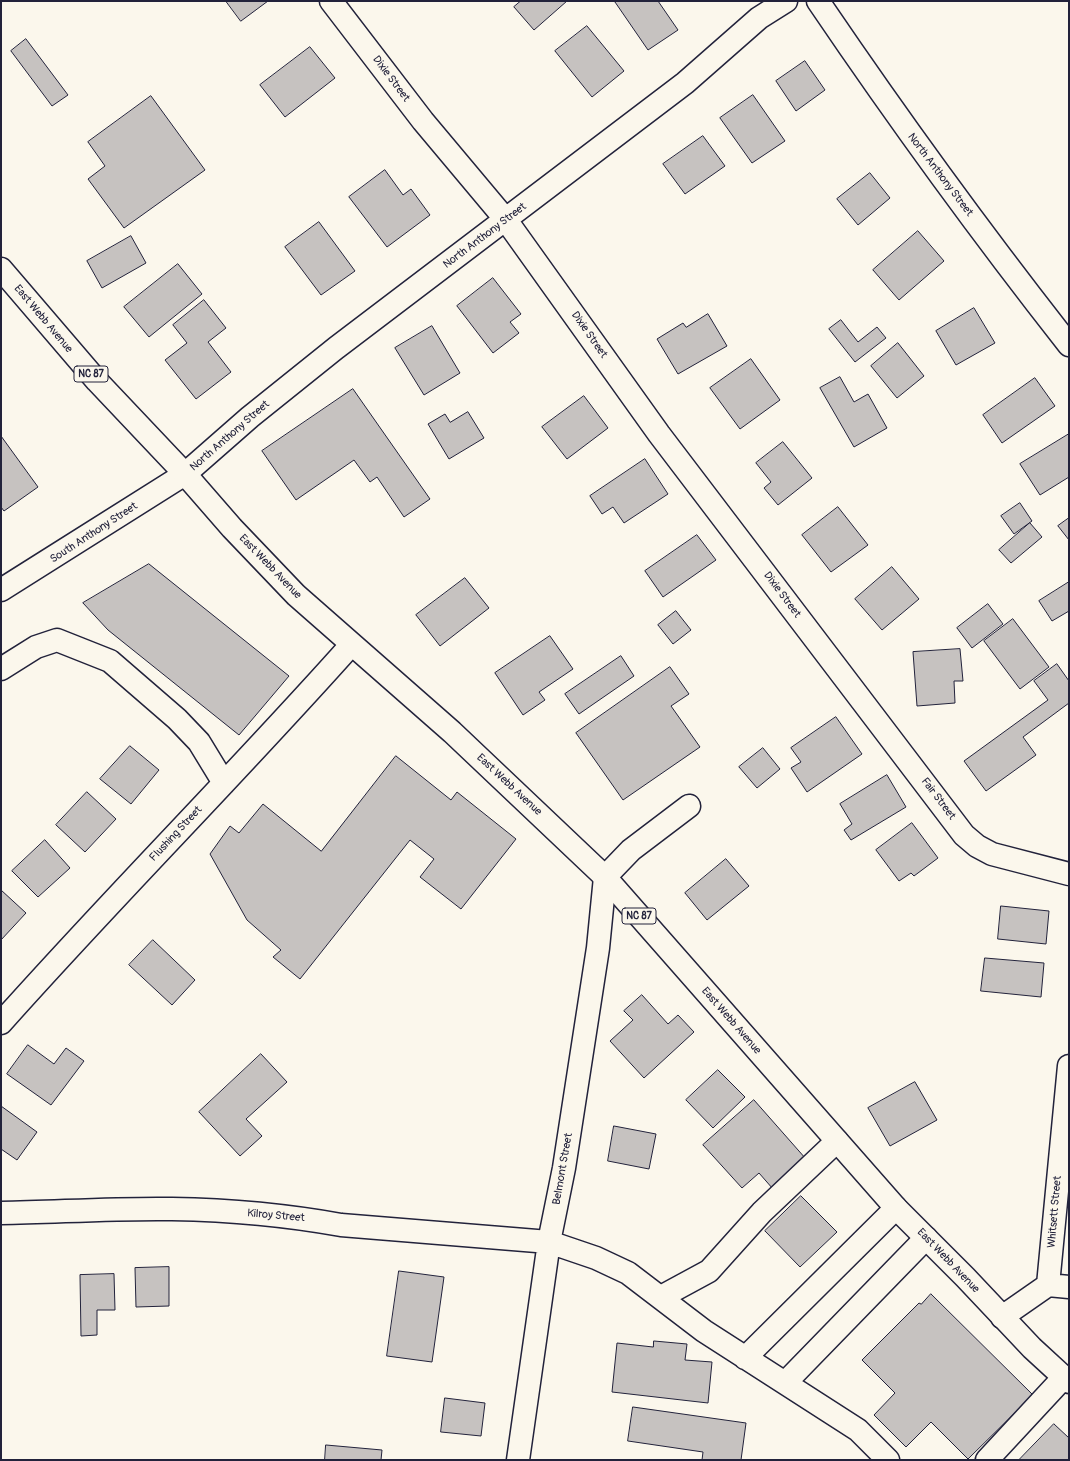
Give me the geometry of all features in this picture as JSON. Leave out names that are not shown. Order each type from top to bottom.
[{"type":"main road","name":"Dixie Street","points":[[331,1],[423,121],[506,220],[659,434],[842,674]]},
{"type":"main road","name":"North Anthony Street","points":[[186,474],[250,417],[336,348],[685,83],[759,18],[786,1]]},
{"type":"main road","name":"North Anthony Street","points":[[818,1],[888,105],[1030,296],[1069,345]]},
{"type":"main road","name":"East Webb Avenue","points":[[1,269],[97,381],[186,474],[232,528],[296,595],[351,645],[452,732],[605,877],[896,1208],[1032,1348],[1066,1379]]},
{"type":"main road","name":"South Anthony Street","points":[[1,590],[186,474]]},
{"type":"main road","points":[[1,669],[36,647],[57,640],[110,661],[177,720],[199,742],[224,783]]},
{"type":"main road","name":"Flushing Street","points":[[1,1024],[351,645]]},
{"type":"main road","name":"Fair Street","points":[[842,674],[964,835],[977,846],[992,854],[1069,874]]},
{"type":"main road","points":[[605,877],[631,850],[689,806]]},
{"type":"main road","name":"Belmont Street","points":[[518,1460],[549,1242],[564,1168],[598,948],[605,877]]},
{"type":"main road","name":"Whitsett Street","points":[[1059,1286],[1069,1066]]},
{"type":"main road","points":[[662,1297],[709,1271],[762,1212],[837,1142]]},
{"type":"main road","points":[[745,1358],[896,1208]]},
{"type":"main road","name":"Kilroy Street","points":[[1,1213],[172,1209],[252,1214],[309,1219],[341,1225],[549,1242],[596,1258],[628,1274],[662,1297],[704,1331],[858,1430],[888,1460]]},
{"type":"main road","points":[[785,1383],[926,1238]]},
{"type":"main road","points":[[1002,1317],[1059,1286]]},
{"type":"main road","points":[[986,1460],[1066,1379]]},
{"type":"building","points":[[226,1],[268,1],[241,21]]},
{"type":"building","points":[[521,1],[567,1],[534,30],[514,7]]},
{"type":"building","points":[[658,1],[678,30],[648,50],[615,2]]},
{"type":"building","points":[[587,26],[624,71],[592,97],[555,51]]},
{"type":"building","points":[[26,39],[68,95],[52,106],[11,51]]},
{"type":"building","points":[[310,47],[335,78],[285,117],[260,85]]},
{"type":"building","points":[[805,61],[825,90],[796,111],[776,81]]},
{"type":"building","points":[[753,95],[785,141],[752,163],[720,118]]},
{"type":"building","points":[[151,96],[205,170],[124,228],[88,179],[105,166],[88,142]]},
{"type":"building","points":[[703,136],[725,166],[685,194],[663,164]]},
{"type":"building","points":[[385,170],[403,195],[411,189],[430,215],[387,247],[349,197]]},
{"type":"building","points":[[870,173],[890,198],[858,225],[837,199]]},
{"type":"building","points":[[319,222],[355,271],[321,295],[285,247]]},
{"type":"building","points":[[918,231],[944,261],[899,300],[873,270]]},
{"type":"building","points":[[131,236],[146,263],[102,288],[87,261]]},
{"type":"building","points":[[178,264],[202,294],[149,337],[124,307]]},
{"type":"building","points":[[493,278],[521,314],[510,322],[519,333],[493,353],[457,306]]},
{"type":"building","points":[[204,300],[226,328],[208,342],[231,372],[196,399],[165,360],[187,343],[173,325]]},
{"type":"building","points":[[974,308],[995,343],[956,365],[936,331]]},
{"type":"building","points":[[708,314],[727,346],[678,374],[657,339],[683,323],[686,327]]},
{"type":"building","points":[[841,320],[858,342],[877,327],[886,338],[855,362],[829,329]]},
{"type":"building","points":[[432,326],[460,373],[424,395],[395,348]]},
{"type":"building","points":[[898,343],[924,376],[897,398],[871,366]]},
{"type":"building","points":[[751,359],[780,400],[740,429],[710,388]]},
{"type":"building","points":[[840,377],[854,402],[868,394],[887,428],[854,447],[820,388]]},
{"type":"building","points":[[1035,378],[1055,406],[1002,443],[983,415]]},
{"type":"building","points":[[353,389],[430,499],[404,517],[377,477],[370,482],[354,460],[296,500],[262,451]]},
{"type":"building","points":[[584,396],[608,428],[567,459],[542,427]]},
{"type":"building","points":[[468,412],[484,438],[449,459],[428,424],[445,414],[450,422]]},
{"type":"building","points":[[1069,434],[1069,477],[1040,495],[1020,464]]},
{"type":"building","points":[[1,436],[38,487],[4,511],[1,507]]},
{"type":"building","points":[[783,442],[812,478],[778,505],[764,488],[771,482],[756,463]]},
{"type":"building","points":[[645,459],[668,494],[624,523],[613,507],[602,514],[590,496]]},
{"type":"building","points":[[1020,503],[1032,521],[1014,534],[1001,516]]},
{"type":"building","points":[[838,507],[868,545],[831,572],[802,535]]},
{"type":"building","points":[[1069,518],[1069,540],[1058,526]]},
{"type":"building","points":[[1030,523],[1042,537],[1011,563],[999,550]]},
{"type":"building","points":[[697,535],[716,560],[663,597],[645,571]]},
{"type":"building","points":[[149,564],[289,676],[239,735],[108,630],[83,603]]},
{"type":"building","points":[[892,567],[919,599],[882,630],[855,599]]},
{"type":"building","points":[[465,578],[489,608],[440,646],[416,615]]},
{"type":"building","points":[[1069,582],[1069,611],[1052,621],[1039,601]]},
{"type":"building","points":[[988,604],[1003,624],[972,648],[957,628]]},
{"type":"building","points":[[676,611],[691,630],[673,644],[658,625]]},
{"type":"building","points":[[1013,619],[1049,667],[1020,689],[984,641]]},
{"type":"building","points":[[550,636],[573,669],[539,692],[545,700],[523,715],[495,673]]},
{"type":"building","points":[[960,649],[963,681],[954,681],[955,703],[917,706],[913,652]]},
{"type":"building","points":[[621,656],[634,676],[579,714],[565,694]]},
{"type":"building","points":[[1057,664],[1069,681],[1069,703],[1023,737],[1036,755],[986,791],[964,761],[1048,700],[1034,681]]},
{"type":"building","points":[[670,667],[689,694],[671,706],[700,747],[623,800],[576,733]]},
{"type":"building","points":[[836,717],[862,754],[807,792],[791,768],[801,762],[791,748]]},
{"type":"building","points":[[130,746],[159,770],[131,804],[100,779]]},
{"type":"building","points":[[763,748],[780,769],[757,788],[739,767]]},
{"type":"building","points":[[396,756],[451,800],[457,792],[516,839],[461,909],[420,877],[434,859],[410,840],[300,979],[273,957],[281,950],[247,920],[210,854],[230,826],[239,833],[263,804],[321,851]]},
{"type":"building","points":[[887,775],[906,807],[851,840],[844,830],[852,824],[840,804]]},
{"type":"building","points":[[87,792],[116,819],[85,852],[56,825]]},
{"type":"building","points":[[912,823],[938,858],[914,876],[911,873],[899,881],[876,850]]},
{"type":"building","points":[[45,840],[70,868],[38,897],[12,871]]},
{"type":"building","points":[[726,859],[749,886],[707,920],[685,893]]},
{"type":"building","points":[[1,890],[26,913],[1,940]]},
{"type":"building","points":[[1001,906],[1049,911],[1046,944],[998,939]]},
{"type":"building","points":[[153,940],[195,980],[172,1005],[129,965]]},
{"type":"building","points":[[985,958],[1044,963],[1041,997],[981,991]]},
{"type":"building","points":[[642,995],[668,1024],[678,1015],[694,1032],[644,1078],[610,1041],[633,1020],[624,1011]]},
{"type":"building","points":[[28,1045],[54,1064],[66,1048],[84,1061],[51,1105],[7,1074]]},
{"type":"building","points":[[261,1054],[287,1082],[246,1119],[262,1136],[240,1156],[199,1112]]},
{"type":"building","points":[[718,1070],[745,1097],[713,1128],[686,1100]]},
{"type":"building","points":[[915,1082],[937,1120],[890,1146],[868,1108]]},
{"type":"building","points":[[754,1100],[806,1159],[773,1189],[759,1173],[742,1188],[703,1145]]},
{"type":"building","points":[[1,1106],[37,1132],[17,1160],[1,1149]]},
{"type":"building","points":[[614,1126],[656,1134],[649,1169],[608,1161]]},
{"type":"building","points":[[801,1196],[837,1232],[800,1267],[765,1231]]},
{"type":"building","points":[[169,1267],[169,1306],[136,1307],[135,1268]]},
{"type":"building","points":[[399,1271],[444,1277],[432,1362],[387,1356]]},
{"type":"building","points":[[114,1274],[115,1310],[97,1310],[97,1335],[81,1336],[80,1275]]},
{"type":"building","points":[[931,1294],[1033,1395],[968,1459],[931,1422],[906,1447],[874,1415],[895,1393],[862,1360],[919,1303],[921,1304]]},
{"type":"building","points":[[654,1341],[687,1344],[685,1360],[712,1362],[708,1403],[612,1392],[617,1343],[653,1347]]},
{"type":"building","points":[[445,1398],[485,1403],[481,1436],[441,1432]]},
{"type":"building","points":[[633,1407],[746,1423],[741,1460],[702,1460],[703,1452],[628,1441]]},
{"type":"building","points":[[1054,1424],[1069,1438],[1069,1460],[1019,1460]]},
{"type":"building","points":[[326,1445],[382,1450],[381,1460],[325,1460]]}]
